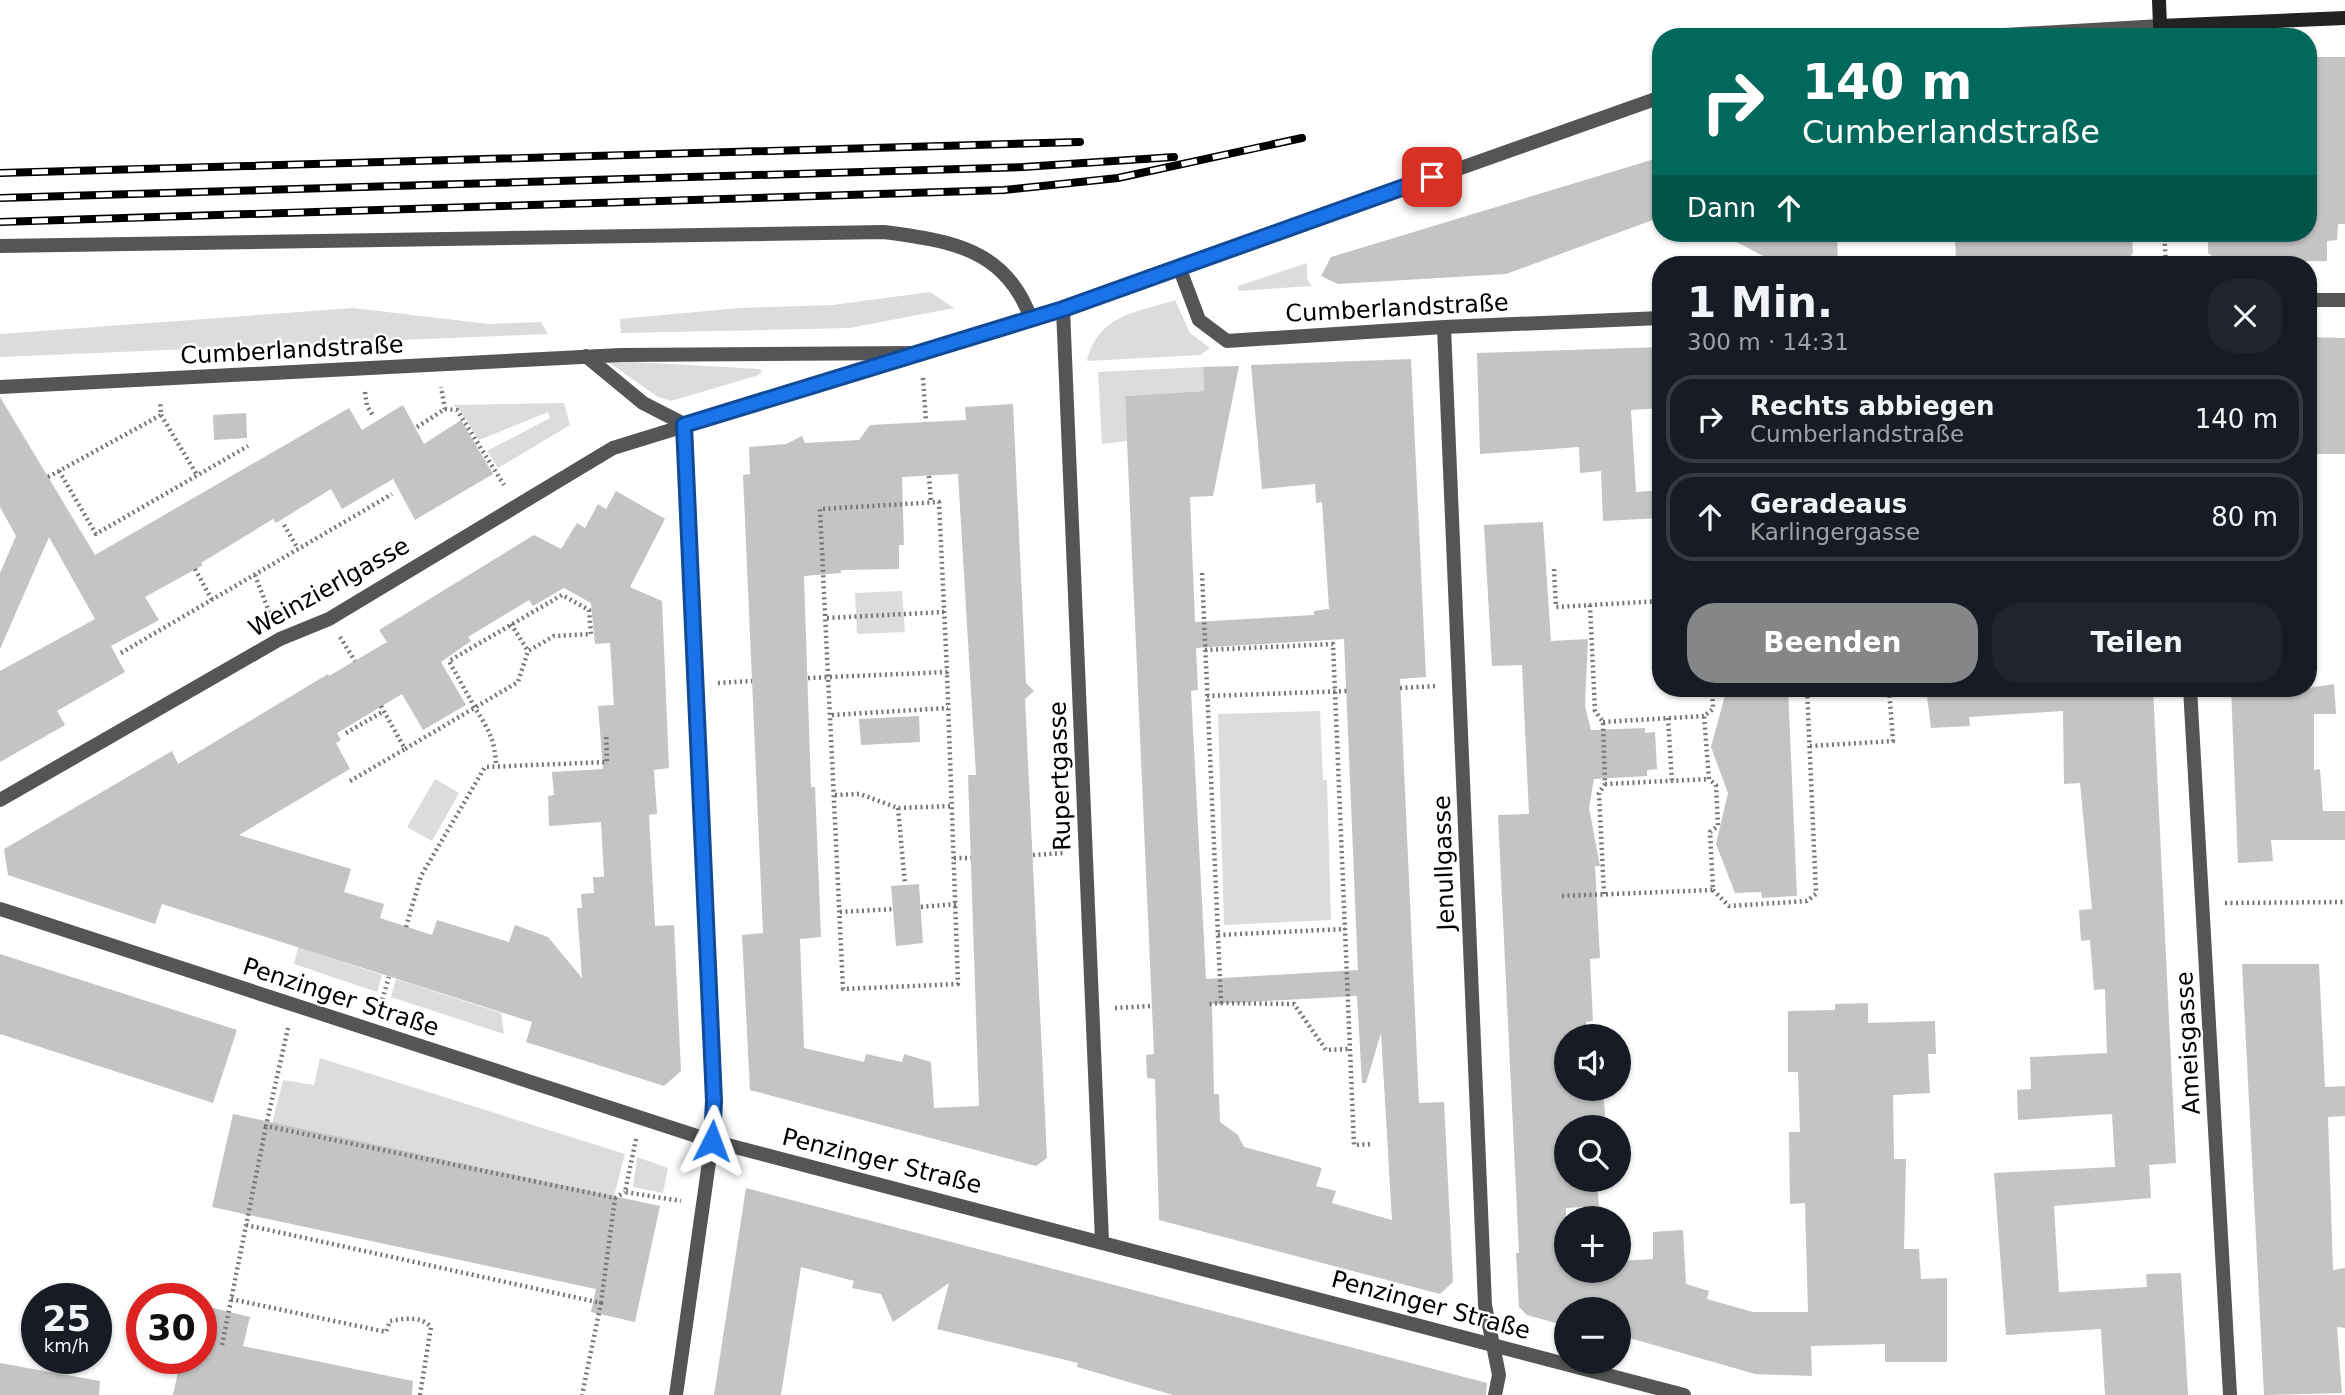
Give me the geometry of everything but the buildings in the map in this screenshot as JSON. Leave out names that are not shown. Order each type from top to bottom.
[{"type":"main road","points":[[2159,0],[2160,26],[2345,18]]},
{"type":"street","points":[[2126,28],[2160,26]]},
{"type":"street","name":"Cumberlandstraße","points":[[684,425],[1063,309],[1652,100]]},
{"type":"street","points":[[0,246],[884,232],[945,240],[993,264],[1008,275],[1022,294],[1031,319]]},
{"type":"street","name":"Cumberlandstraße","points":[[1179,267],[1199,320],[1227,341],[1444,327],[1652,318]]},
{"type":"street","points":[[2317,300],[2345,300]]},
{"type":"street","name":"Rupertgasse","points":[[1063,309],[1102,1241]]},
{"type":"street","name":"Jenullgasse","points":[[1444,327],[1485,1305],[1500,1375],[1495,1395]]},
{"type":"street","name":"Cumberlandstraße","points":[[0,387],[586,356],[924,353]]},
{"type":"street","points":[[586,356],[643,402],[684,425],[714,1101],[712,1141],[676,1395]]},
{"type":"street","name":"Weinzierlgasse","points":[[0,800],[280,639],[329,618],[613,448],[684,425]]},
{"type":"street","name":"Ameisgasse","points":[[2191,697],[2230,1395]]},
{"type":"street","name":"Penzinger Straße","points":[[0,909],[712,1141],[1684,1395]]},
{"type":"path","points":[[924,353],[926,422]]},
{"type":"path","points":[[439,365],[445,409]]},
{"type":"path","points":[[160,380],[160,415],[197,475]]},
{"type":"path","points":[[417,427],[445,409],[457,410],[516,505]]},
{"type":"path","points":[[48,477],[160,415]]},
{"type":"path","points":[[59,471],[96,534],[247,446]]},
{"type":"path","points":[[929,476],[931,502]]},
{"type":"path","points":[[121,653],[392,494]]},
{"type":"path","points":[[939,502],[944,612],[958,984],[843,989],[832,715],[820,509],[939,502]]},
{"type":"path","points":[[284,525],[298,549]]},
{"type":"path","points":[[195,569],[212,600]]},
{"type":"path","points":[[1554,569],[1556,607],[1652,602]]},
{"type":"path","points":[[1202,573],[1221,1003]]},
{"type":"path","points":[[255,575],[280,639]]},
{"type":"path","points":[[350,781],[475,708],[518,682],[528,651],[554,636],[591,634],[589,610],[562,595],[449,662],[475,708],[495,742],[496,766]]},
{"type":"path","points":[[1590,605],[1595,711],[1603,722],[1605,785],[1598,793],[1604,894]]},
{"type":"path","points":[[827,618],[944,612]]},
{"type":"path","points":[[511,624],[528,651]]},
{"type":"path","points":[[1205,650],[1333,644],[1354,1145],[1373,1144]]},
{"type":"path","points":[[808,678],[947,672]]},
{"type":"path","points":[[696,684],[752,681]]},
{"type":"path","points":[[1400,688],[1459,685]]},
{"type":"path","points":[[1207,696],[1347,691]]},
{"type":"path","points":[[1603,722],[1704,716],[1713,709],[1712,697]]},
{"type":"path","points":[[1605,785],[1709,779],[1716,785],[1718,826],[1710,832],[1713,890],[1729,906],[1807,901],[1816,894],[1807,697]]},
{"type":"path","points":[[1810,746],[1893,741],[1890,697]]},
{"type":"path","points":[[832,715],[948,708]]},
{"type":"path","points":[[345,733],[383,709],[405,749]]},
{"type":"path","points":[[1704,716],[1709,779]]},
{"type":"path","points":[[1668,718],[1672,781]]},
{"type":"path","points":[[406,927],[421,876],[485,767],[607,762],[606,735]]},
{"type":"path","points":[[835,795],[860,794],[898,808],[952,806]]},
{"type":"path","points":[[898,808],[905,884]]},
{"type":"path","points":[[954,858],[971,858]]},
{"type":"path","points":[[1562,896],[1713,890]]},
{"type":"path","points":[[2203,904],[2345,902]]},
{"type":"path","points":[[921,907],[956,904]]},
{"type":"path","points":[[840,912],[893,909]]},
{"type":"path","points":[[1218,935],[1345,929]]},
{"type":"path","points":[[373,1031],[389,977]]},
{"type":"path","points":[[1208,1004],[1294,1004],[1326,1050],[1350,1049]]},
{"type":"path","points":[[222,1345],[293,1005]]},
{"type":"path","points":[[1093,1009],[1151,1006]]},
{"type":"path","points":[[625,1192],[641,1118]]},
{"type":"path","points":[[267,1126],[615,1198],[625,1192],[663,1198]]},
{"type":"path","points":[[582,1395],[601,1303],[615,1198]]},
{"type":"path","points":[[246,1225],[601,1303]]},
{"type":"path","points":[[231,1299],[386,1332],[390,1321],[412,1318],[426,1322],[431,1327],[431,1338],[420,1395]]},
{"type":"shaded area","points":[[1307,263],[1307,279],[1312,286],[1238,291],[1238,286]]},
{"type":"shaded area","points":[[930,292],[954,308],[850,328],[621,333],[620,319],[739,308],[833,305]]},
{"type":"shaded area","points":[[1175,300],[1190,333],[1210,348],[1200,355],[1087,361],[1092,346],[1109,325],[1132,313]]},
{"type":"shaded area","points":[[353,308],[489,324],[541,322],[548,334],[0,357],[0,334]]},
{"type":"shaded area","points":[[608,362],[762,371],[759,375],[671,401],[658,397]]},
{"type":"shaded area","points":[[1203,367],[1204,391],[1125,396],[1127,441],[1102,444],[1098,372]]},
{"type":"shaded area","points":[[564,403],[570,425],[498,468],[487,451],[550,418],[548,412],[479,440],[459,409],[452,405]]},
{"type":"shaded area","points":[[902,591],[905,632],[857,634],[855,593]]},
{"type":"shaded area","points":[[1320,711],[1323,780],[1327,780],[1331,920],[1224,925],[1218,714]]},
{"type":"shaded area","points":[[435,779],[459,793],[432,841],[407,827]]},
{"type":"shaded area","points":[[298,947],[382,975],[377,992],[294,964]]},
{"type":"shaded area","points":[[396,979],[501,1013],[504,1034],[391,997]]},
{"type":"shaded area","points":[[320,1058],[625,1154],[614,1196],[272,1124],[283,1080],[314,1085]]},
{"type":"shaded area","points":[[637,1157],[668,1168],[663,1193],[633,1187]]},
{"type":"railway","points":[[0,222],[1004,190],[1118,178],[1302,138]]},
{"type":"railway","points":[[0,173],[1080,142]]},
{"type":"railway","points":[[0,198],[1023,167],[1174,157]]},
{"type":"route","points":[[712,1141],[714,1101],[684,425],[1063,309],[1432,177]]}]
